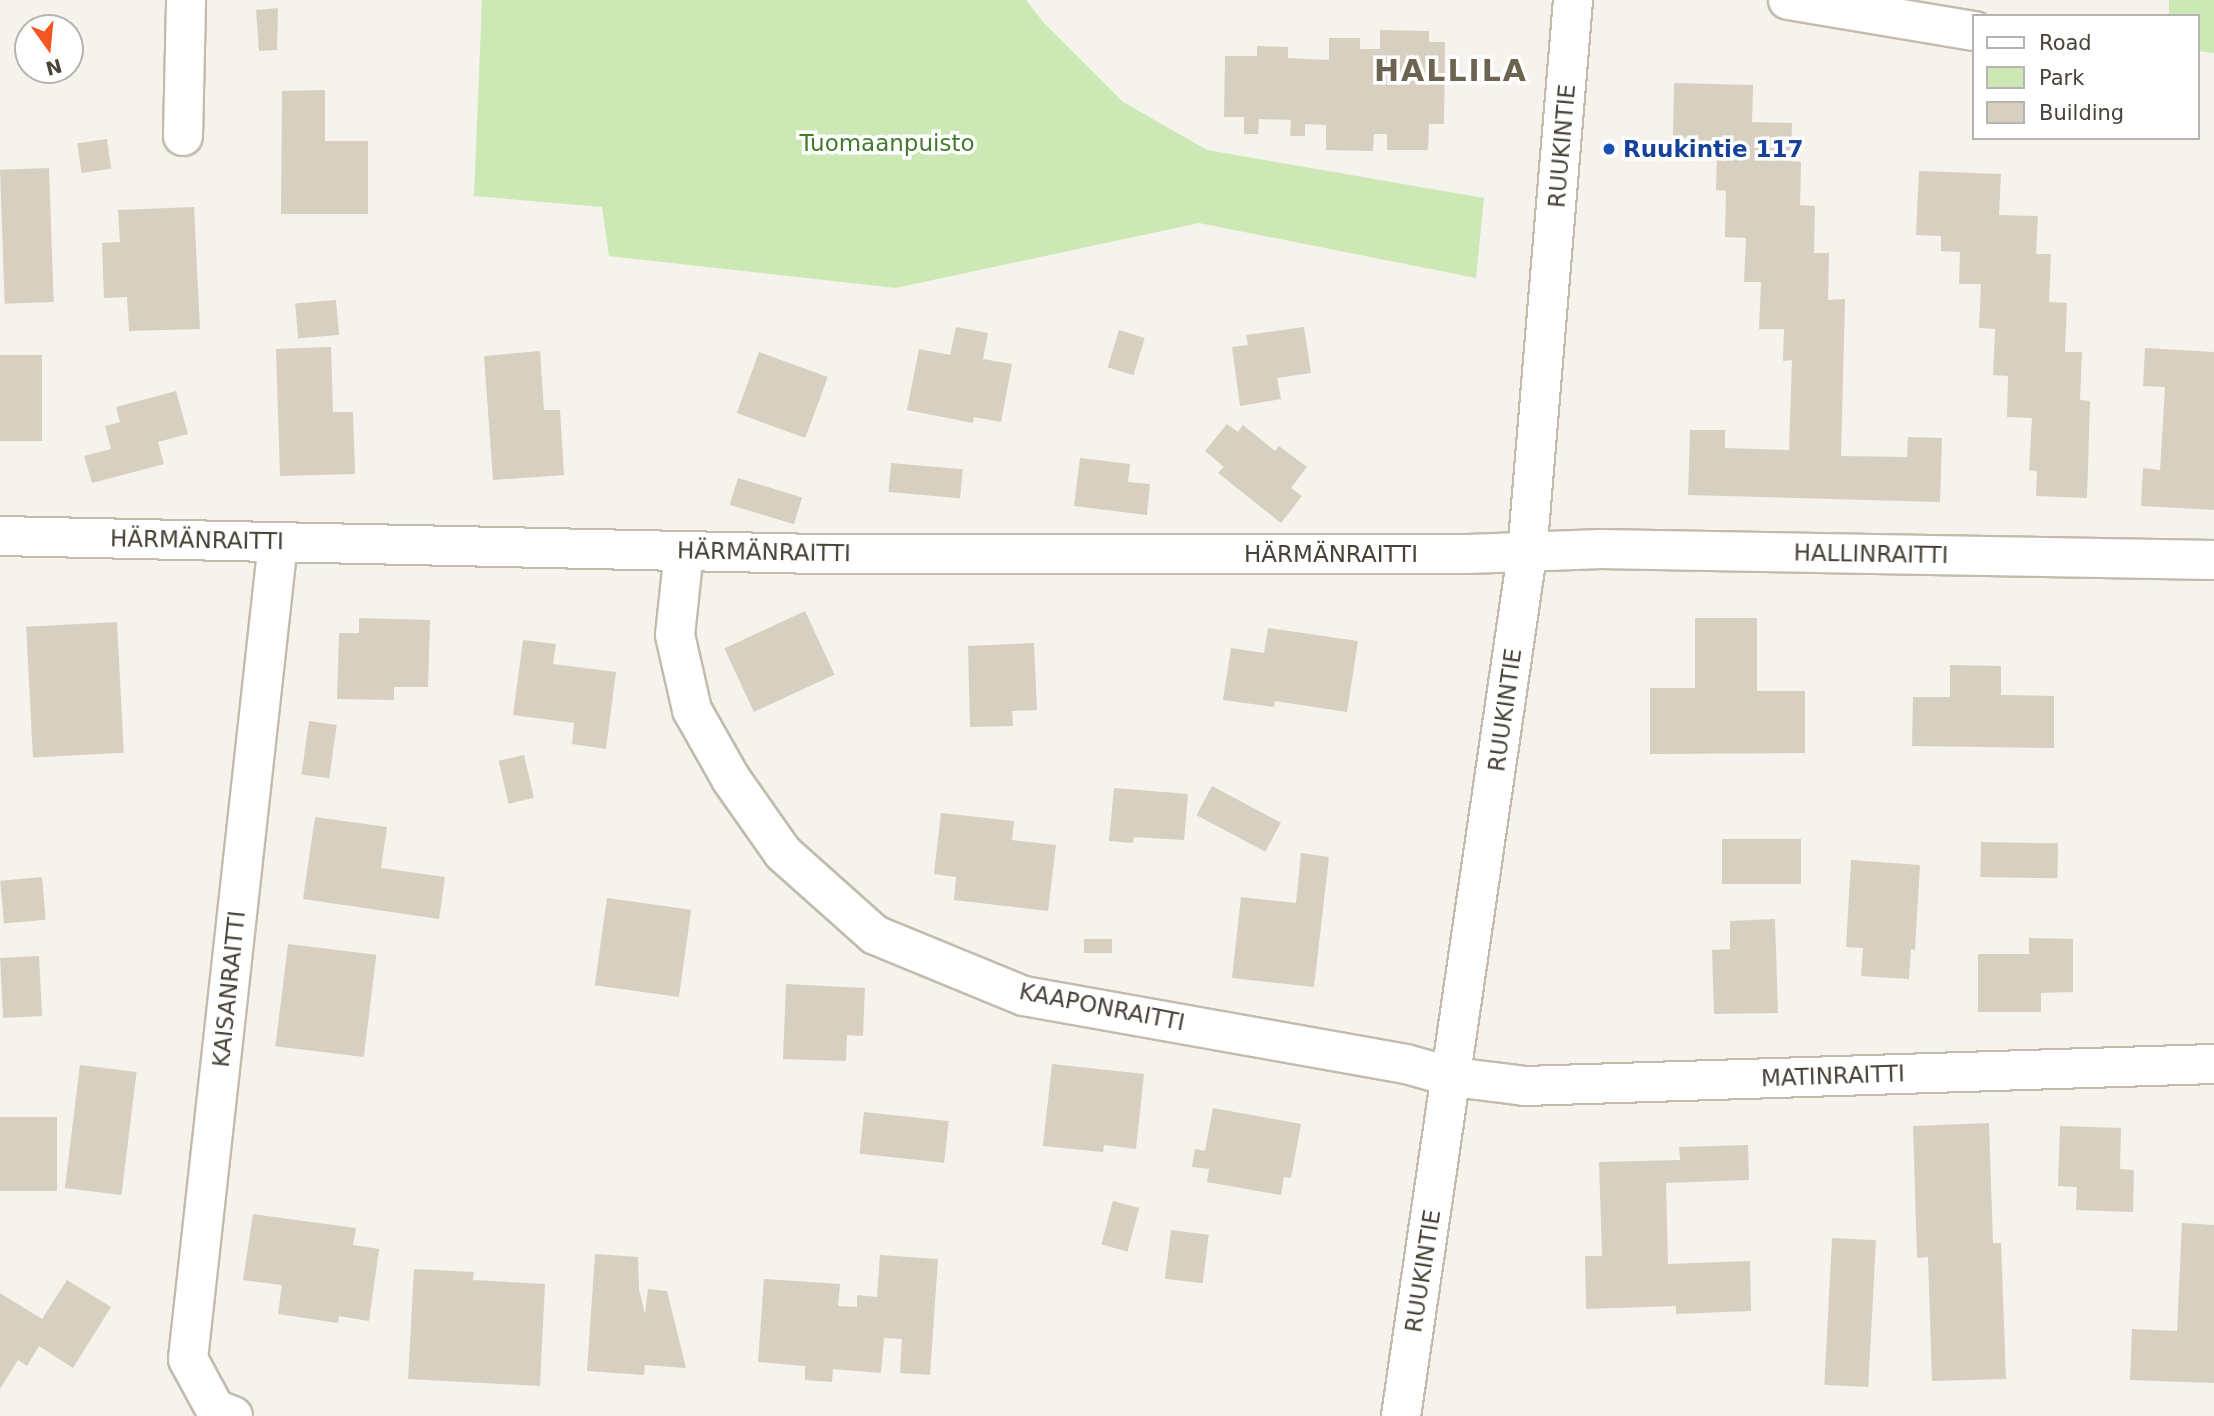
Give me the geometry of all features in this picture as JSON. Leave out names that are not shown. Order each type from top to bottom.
[{"type":"street","points":[[183,136],[186,0]]},
{"type":"street","name":"RUUKINTIE","points":[[1401,1416],[1453,1077],[1527,554],[1573,0]]},
{"type":"street","points":[[1787,0],[1972,32]]},
{"type":"street","name":"HÄRMÄNRAITTI","points":[[0,536],[684,551],[1527,554]]},
{"type":"street","name":"KAISANRAITTI","points":[[233,1416],[215,1409],[188,1359],[278,542]]},
{"type":"street","name":"HALLINRAITTI","points":[[1527,554],[1601,549],[2214,560]]},
{"type":"street","name":"KAAPONRAITTI","points":[[684,551],[675,635],[692,709],[731,779],[783,853],[875,935],[1024,996],[1311,1046],[1406,1064],[1453,1077]]},
{"type":"street","name":"MATINRAITTI","points":[[1453,1077],[1525,1086],[2214,1064]]},
{"type":"green space","name":"Tuomaanpuisto","points":[[482,0],[1026,0],[1044,23],[1123,102],[1207,150],[1484,198],[1476,278],[1199,223],[895,288],[609,256],[602,207],[474,196]]},
{"type":"green space","points":[[2169,0],[2214,0],[2214,53],[2200,51],[2200,14],[2169,14]]},
{"type":"building","points":[[278,8],[277,50],[259,51],[256,10]]},
{"type":"building","points":[[1380,30],[1429,31],[1429,42],[1445,42],[1444,124],[1429,124],[1428,150],[1387,150],[1387,134],[1374,134],[1373,151],[1326,150],[1326,125],[1305,124],[1305,136],[1290,136],[1291,120],[1259,119],[1258,134],[1244,134],[1244,117],[1224,117],[1225,56],[1257,56],[1257,46],[1288,47],[1288,58],[1329,60],[1329,38],[1360,38],[1360,49],[1380,49]]},
{"type":"building","points":[[1674,83],[1753,85],[1752,122],[1792,123],[1791,161],[1801,162],[1800,205],[1815,206],[1814,253],[1829,253],[1828,300],[1845,299],[1841,456],[1907,457],[1908,437],[1942,438],[1940,502],[1688,495],[1690,430],[1725,430],[1725,448],[1789,450],[1792,360],[1783,361],[1784,329],[1759,329],[1761,282],[1744,282],[1746,238],[1725,237],[1726,191],[1716,190],[1717,155],[1694,155],[1695,138],[1673,137]]},
{"type":"building","points":[[325,90],[325,141],[368,141],[368,214],[281,214],[282,91]]},
{"type":"building","points":[[107,139],[111,169],[81,173],[77,143]]},
{"type":"building","points":[[49,168],[54,302],[5,304],[0,170]]},
{"type":"building","points":[[1919,171],[2001,174],[1999,215],[2038,216],[2036,254],[2051,254],[2049,302],[2067,303],[2065,352],[2082,352],[2080,400],[2090,401],[2087,498],[2036,496],[2037,471],[2029,470],[2032,418],[2007,417],[2008,376],[1993,375],[1995,329],[1979,328],[1981,284],[1959,284],[1960,252],[1941,251],[1941,236],[1916,235]]},
{"type":"building","points":[[194,207],[200,329],[129,331],[127,297],[104,298],[102,243],[120,242],[118,210]]},
{"type":"building","points":[[336,300],[339,335],[298,338],[295,304]]},
{"type":"building","points":[[956,327],[988,333],[983,359],[1012,364],[1001,422],[974,417],[973,423],[907,410],[919,349],[950,355]]},
{"type":"building","points":[[1304,327],[1311,373],[1277,378],[1281,399],[1240,406],[1232,347],[1248,345],[1246,335]]},
{"type":"building","points":[[1119,330],[1145,338],[1133,375],[1108,367]]},
{"type":"building","points":[[331,347],[333,412],[353,412],[355,474],[280,476],[276,349]]},
{"type":"building","points":[[2145,348],[2214,352],[2214,510],[2141,506],[2143,468],[2160,470],[2165,387],[2143,386]]},
{"type":"building","points":[[540,351],[544,410],[560,410],[564,475],[493,480],[484,356]]},
{"type":"building","points":[[759,352],[828,377],[805,438],[737,413]]},
{"type":"building","points":[[0,355],[42,355],[42,441],[0,441]]},
{"type":"building","points":[[176,391],[188,434],[158,442],[164,464],[92,483],[84,456],[111,449],[105,426],[120,422],[116,407]]},
{"type":"building","points":[[1227,424],[1238,432],[1243,425],[1275,451],[1279,446],[1307,467],[1291,488],[1302,496],[1281,523],[1218,473],[1224,467],[1205,451]]},
{"type":"building","points":[[1080,458],[1130,464],[1128,482],[1150,484],[1147,515],[1074,506]]},
{"type":"building","points":[[891,463],[963,469],[960,498],[888,492]]},
{"type":"building","points":[[738,478],[802,498],[794,524],[730,505]]},
{"type":"building","points":[[805,611],[835,674],[754,712],[724,649]]},
{"type":"building","points":[[359,618],[430,620],[428,687],[394,687],[394,700],[337,699],[339,633],[359,633]]},
{"type":"building","points":[[1695,618],[1757,618],[1757,691],[1805,691],[1805,753],[1650,754],[1650,688],[1695,688]]},
{"type":"building","points":[[117,622],[124,753],[33,758],[26,627]]},
{"type":"building","points":[[1268,628],[1358,641],[1347,712],[1275,701],[1274,707],[1223,700],[1231,648],[1264,653]]},
{"type":"building","points":[[523,640],[556,644],[553,664],[616,672],[606,749],[572,744],[574,723],[513,715]]},
{"type":"building","points":[[1034,643],[1037,710],[1012,711],[1013,726],[970,727],[968,646]]},
{"type":"building","points":[[1950,665],[2001,666],[2001,695],[2054,696],[2054,748],[1912,746],[1913,697],[1950,697]]},
{"type":"building","points":[[309,721],[337,725],[329,778],[301,774]]},
{"type":"building","points":[[524,755],[534,798],[509,804],[499,761]]},
{"type":"building","points":[[1212,786],[1281,823],[1265,852],[1197,815]]},
{"type":"building","points":[[1114,788],[1188,794],[1184,840],[1134,837],[1133,843],[1109,841]]},
{"type":"building","points":[[941,813],[1014,821],[1012,840],[1056,845],[1048,911],[954,900],[956,877],[934,874]]},
{"type":"building","points":[[315,817],[387,827],[381,868],[445,877],[439,919],[303,899]]},
{"type":"building","points":[[1722,839],[1801,839],[1801,884],[1722,884]]},
{"type":"building","points":[[1981,842],[2058,843],[2057,878],[1980,877]]},
{"type":"building","points":[[1301,853],[1329,857],[1314,987],[1232,978],[1241,897],[1296,903]]},
{"type":"building","points":[[1851,860],[1920,865],[1915,950],[1911,949],[1909,979],[1861,976],[1863,948],[1846,947]]},
{"type":"building","points":[[42,877],[46,920],[4,923],[0,881]]},
{"type":"building","points":[[607,898],[691,910],[679,997],[595,985]]},
{"type":"building","points":[[1775,919],[1778,1013],[1714,1014],[1712,950],[1730,949],[1730,921]]},
{"type":"building","points":[[2029,938],[2073,939],[2073,992],[2041,993],[2041,1012],[1978,1012],[1978,954],[2029,954]]},
{"type":"building","points":[[1084,939],[1112,939],[1112,953],[1084,953]]},
{"type":"building","points":[[288,944],[376,955],[364,1057],[275,1046]]},
{"type":"building","points":[[39,956],[42,1016],[3,1018],[0,958]]},
{"type":"building","points":[[786,984],[865,988],[863,1036],[847,1035],[846,1061],[783,1059]]},
{"type":"building","points":[[1052,1064],[1144,1074],[1136,1149],[1104,1145],[1103,1152],[1043,1146]]},
{"type":"building","points":[[80,1065],[137,1072],[121,1195],[65,1188]]},
{"type":"building","points":[[1213,1108],[1301,1124],[1291,1178],[1284,1177],[1281,1195],[1207,1182],[1209,1169],[1192,1167],[1195,1149],[1205,1151]]},
{"type":"building","points":[[864,1112],[949,1121],[944,1163],[860,1154]]},
{"type":"building","points":[[0,1117],[57,1117],[57,1191],[0,1191]]},
{"type":"building","points":[[1989,1123],[1993,1243],[2001,1243],[2006,1379],[1932,1381],[1928,1257],[1917,1258],[1913,1126]]},
{"type":"building","points":[[2060,1126],[2121,1128],[2120,1169],[2134,1170],[2133,1212],[2076,1210],[2077,1187],[2058,1186]]},
{"type":"building","points":[[1748,1145],[1749,1180],[1666,1183],[1668,1264],[1750,1261],[1751,1311],[1676,1314],[1676,1306],[1586,1309],[1585,1256],[1602,1256],[1599,1162],[1680,1160],[1679,1147]]},
{"type":"building","points":[[1113,1201],[1139,1208],[1127,1251],[1101,1244]]},
{"type":"building","points":[[253,1214],[356,1228],[353,1245],[379,1249],[369,1321],[339,1316],[338,1323],[278,1314],[282,1285],[243,1280]]},
{"type":"building","points":[[2182,1223],[2214,1225],[2214,1383],[2130,1380],[2132,1329],[2177,1331]]},
{"type":"building","points":[[1171,1230],[1209,1235],[1203,1283],[1165,1279]]},
{"type":"building","points":[[1832,1238],[1876,1240],[1868,1387],[1824,1385]]},
{"type":"building","points":[[595,1254],[638,1257],[639,1289],[645,1314],[648,1289],[667,1291],[686,1368],[645,1365],[644,1375],[587,1371]]},
{"type":"building","points":[[880,1255],[938,1259],[930,1375],[900,1373],[902,1339],[884,1338],[881,1373],[833,1369],[832,1382],[805,1380],[805,1366],[758,1362],[764,1279],[840,1284],[838,1306],[857,1307],[857,1295],[877,1297]]},
{"type":"building","points":[[414,1269],[474,1272],[473,1280],[545,1284],[540,1386],[408,1379]]},
{"type":"building","points":[[67,1280],[111,1307],[73,1368],[39,1346],[27,1366],[18,1360],[0,1389],[0,1293],[42,1319]]},
{"type":"place","name":"Ruukintie 117","points":[[1609,149]]},
{"type":"district","name":"HALLILA","points":[[1451,71]]}]
